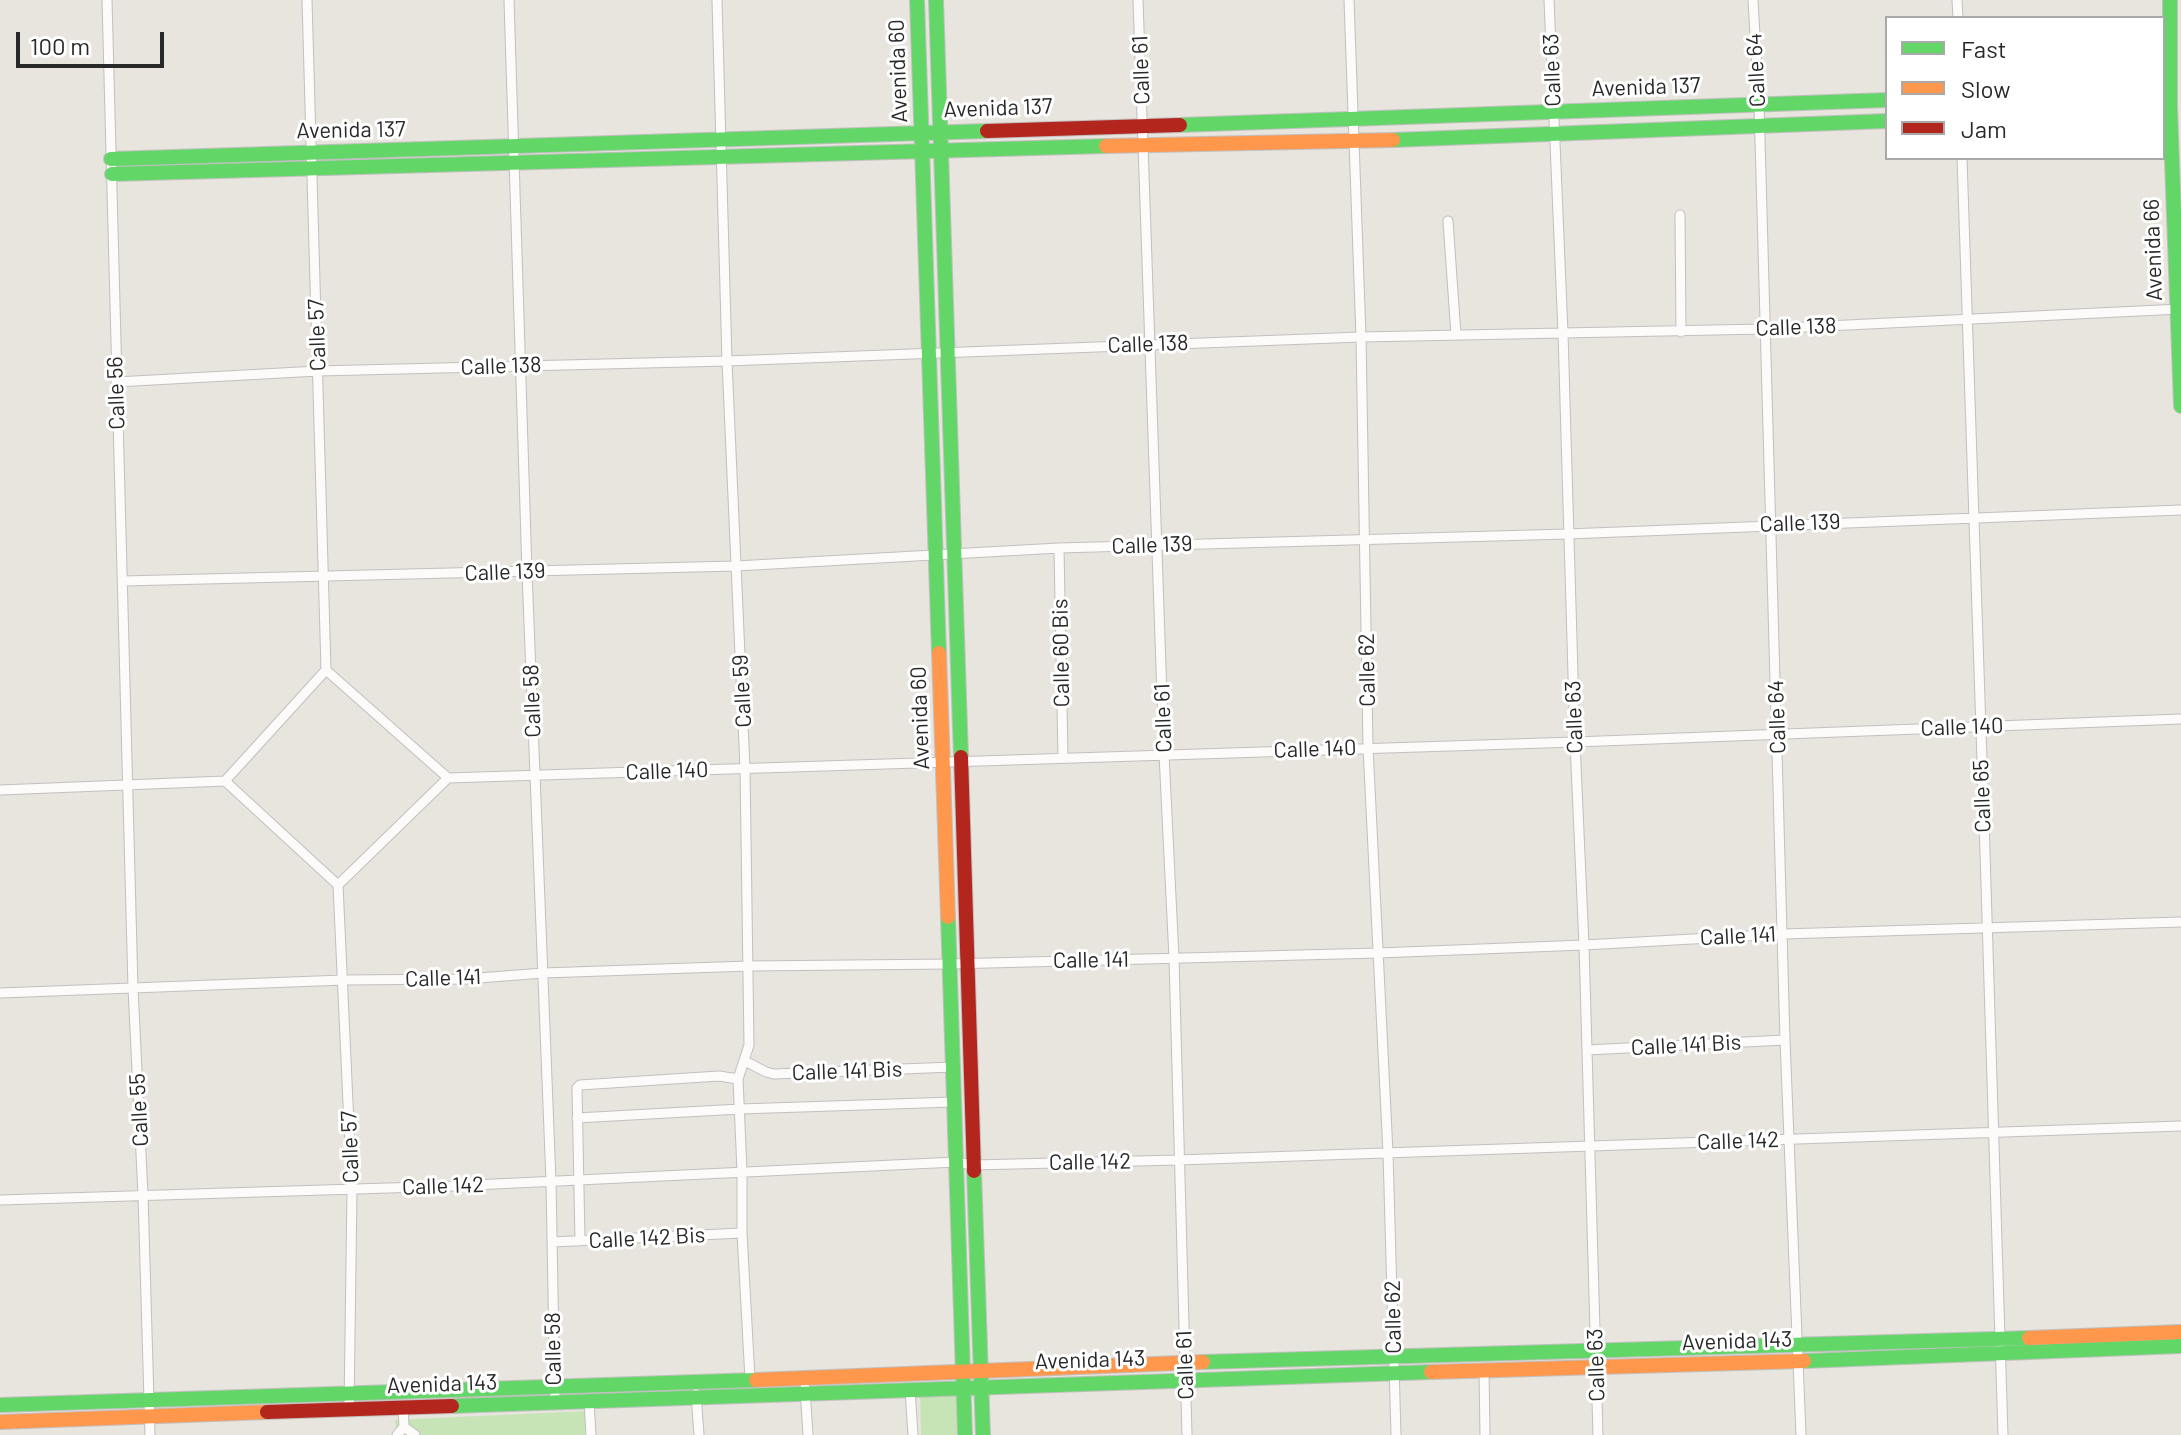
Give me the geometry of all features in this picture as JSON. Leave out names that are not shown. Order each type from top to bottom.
[{"type":"main road","name":"Avenida 60","points":[[917,0],[965,1435]]},
{"type":"main road","name":"Avenida 60","points":[[936,0],[983,1435]]},
{"type":"main road","name":"Avenida 66","points":[[2170,0],[2181,406]]},
{"type":"main road","name":"Avenida 137","points":[[112,167],[310,153],[1885,100]]},
{"type":"main road","name":"Avenida 66","points":[[2173,101],[2181,154]]},
{"type":"main road","name":"Avenida 137","points":[[112,167],[311,170],[924,150],[1354,141],[1885,121]]},
{"type":"main road","name":"Avenida 143","points":[[981,1379],[1185,1379],[1596,1367],[1797,1354],[2000,1346],[2181,1332]]},
{"type":"main road","name":"Avenida 143","points":[[2000,1346],[2181,1346]]},
{"type":"main road","name":"Avenida 143","points":[[0,1405],[805,1377],[963,1380],[1185,1362],[1394,1356],[1595,1352],[1797,1354]]},
{"type":"main road","name":"Avenida 143","points":[[0,1422],[910,1389],[963,1380]]},
{"type":"street","name":"Calle 56","points":[[107,0],[127,785]]},
{"type":"street","name":"Calle 57","points":[[307,0],[326,670]]},
{"type":"street","name":"Calle 58","points":[[509,0],[551,1181],[555,1402]]},
{"type":"street","name":"Calle 59","points":[[717,0],[727,361],[745,768],[749,1045],[738,1079],[750,1379]]},
{"type":"street","name":"Calle 61","points":[[1138,0],[1174,958],[1187,1435]]},
{"type":"street","name":"Calle 62","points":[[1349,0],[1361,337],[1368,747],[1388,1153],[1396,1435]]},
{"type":"street","name":"Calle 63","points":[[1549,0],[1584,945],[1598,1435]]},
{"type":"street","name":"Calle 64","points":[[1753,0],[1759,104],[1785,1040],[1801,1435]]},
{"type":"street","name":"Calle 65","points":[[1962,160],[1976,517],[2003,1435]]},
{"type":"street","points":[[1680,215],[1681,332]]},
{"type":"street","points":[[1448,221],[1456,335]]},
{"type":"street","name":"Calle 138","points":[[116,382],[318,371],[727,361],[1361,337],[1681,332],[2179,309]]},
{"type":"street","name":"Calle 139","points":[[123,581],[736,566],[1059,548],[1567,534],[2181,510]]},
{"type":"street","name":"Calle 60 Bis","points":[[1059,548],[1063,757]]},
{"type":"street","points":[[0,790],[225,781],[338,885],[448,778],[326,670],[225,781]]},
{"type":"street","name":"Calle 140","points":[[448,778],[2181,719]]},
{"type":"street","name":"Calle 55","points":[[127,785],[150,1435]]},
{"type":"street","name":"Calle 57","points":[[338,885],[352,1190],[349,1409]]},
{"type":"street","name":"Calle 141","points":[[0,993],[344,980],[466,979],[543,973],[749,966],[1378,953],[1783,934],[2181,922]]},
{"type":"street","name":"Calle 141 Bis","points":[[1587,1050],[1785,1040]]},
{"type":"street","name":"Calle 141 Bis","points":[[745,1061],[774,1074],[953,1067]]},
{"type":"street","points":[[580,1241],[577,1088],[580,1085],[719,1076],[738,1079]]},
{"type":"street","points":[[577,1118],[954,1102]]},
{"type":"street","name":"Calle 142","points":[[0,1200],[352,1190],[956,1162],[973,1165],[1178,1160],[2181,1126]]},
{"type":"street","name":"Calle 142 Bis","points":[[552,1242],[742,1233]]},
{"type":"street","points":[[1484,1371],[1485,1435]]},
{"type":"street","points":[[805,1377],[808,1435]]},
{"type":"street","points":[[694,1381],[699,1435]]},
{"type":"street","points":[[910,1389],[913,1435]]},
{"type":"street","name":"Calle 58","points":[[589,1402],[591,1435]]},
{"type":"street","points":[[403,1408],[400,1431],[415,1435]]},
{"type":"green space","points":[[964,1390],[966,1435],[921,1435],[920,1392]]},
{"type":"green space","points":[[585,1411],[585,1435],[397,1435],[395,1420]]},
{"type":"traffic: fast","points":[[917,0],[939,653]]},
{"type":"traffic: fast","points":[[936,0],[961,757]]},
{"type":"traffic: fast","points":[[2170,0],[2170,107],[2181,406]]},
{"type":"traffic: fast","points":[[1180,125],[1885,100]]},
{"type":"traffic: fast","points":[[1393,140],[1885,121]]},
{"type":"traffic: fast","points":[[111,159],[987,131]]},
{"type":"traffic: fast","points":[[112,174],[1106,146]]},
{"type":"traffic: fast","points":[[948,917],[965,1435]]},
{"type":"traffic: fast","points":[[974,1171],[983,1435]]},
{"type":"traffic: fast","points":[[1203,1362],[2029,1338]]},
{"type":"traffic: fast","points":[[1804,1361],[2181,1346]]},
{"type":"traffic: fast","points":[[452,1406],[1431,1372]]},
{"type":"traffic: fast","points":[[0,1405],[756,1380]]},
{"type":"traffic: slow","points":[[1106,146],[1393,140]]},
{"type":"traffic: slow","points":[[939,653],[948,917]]},
{"type":"traffic: slow","points":[[2029,1338],[2181,1332]]},
{"type":"traffic: slow","points":[[1431,1372],[1804,1361]]},
{"type":"traffic: slow","points":[[756,1380],[1203,1362]]},
{"type":"traffic: slow","points":[[0,1422],[267,1412]]},
{"type":"traffic: jam","points":[[987,131],[1180,125]]},
{"type":"traffic: jam","points":[[961,757],[974,1171]]},
{"type":"traffic: jam","points":[[267,1412],[452,1406]]}]
